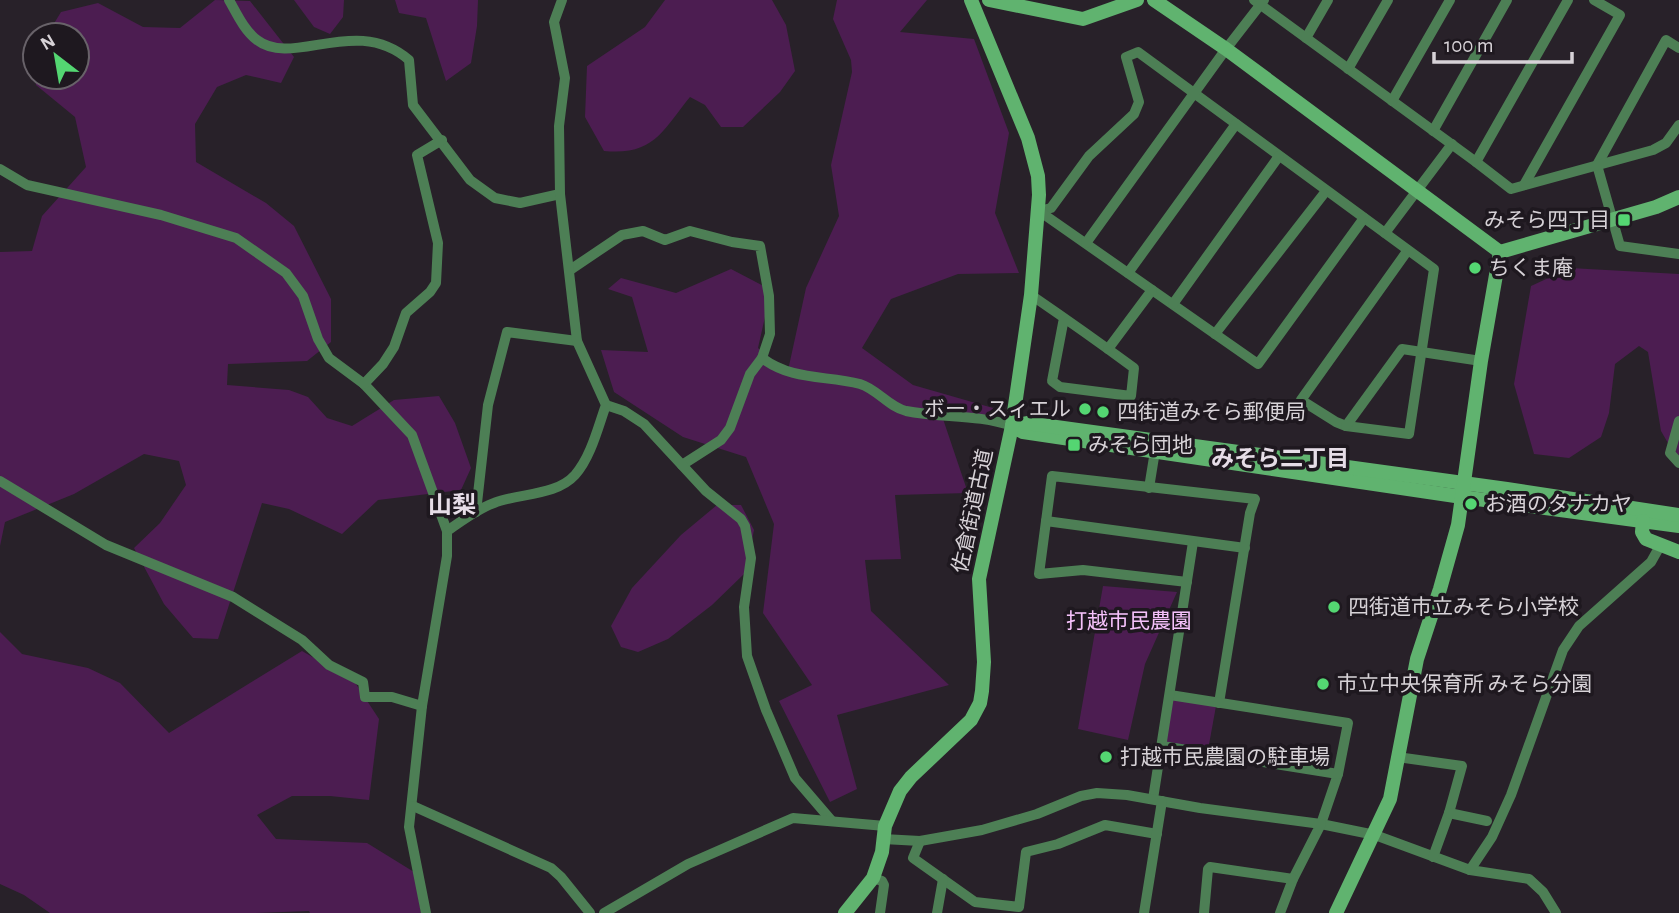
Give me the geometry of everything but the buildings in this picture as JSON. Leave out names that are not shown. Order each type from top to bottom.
[{"type":"street","points":[[229,0],[248,32],[272,49],[357,39],[386,45],[398,51],[408,60],[414,104],[470,180],[495,198],[520,203],[560,194]]},
{"type":"street","points":[[447,531],[494,503],[550,489],[573,477],[580,469],[594,439],[606,405],[577,341],[560,194],[559,126],[565,78],[554,22],[562,0]]},
{"type":"street","name":"佐倉街道古道","points":[[845,913],[873,878],[894,803],[905,784],[971,720],[980,703],[984,662],[979,579],[1012,426],[1031,295],[1039,211],[1038,176],[1028,138],[971,0]]},
{"type":"street","points":[[989,0],[1083,19],[1137,0]]},
{"type":"street","points":[[1154,0],[1226,49],[1500,252]]},
{"type":"street","points":[[1306,38],[1328,0]]},
{"type":"street","points":[[1348,69],[1388,0]]},
{"type":"street","points":[[1392,101],[1450,0]]},
{"type":"street","points":[[1433,131],[1507,0]]},
{"type":"street","points":[[1476,162],[1568,0]]},
{"type":"street","points":[[1524,185],[1620,15],[1594,0]]},
{"type":"street","points":[[1086,243],[1260,2],[1511,189],[1653,150],[1666,143],[1679,125]]},
{"type":"street","points":[[1679,48],[1666,40],[1597,165],[1620,246],[1679,254]]},
{"type":"street","points":[[1039,211],[1051,208],[1089,156],[1134,114],[1139,102],[1126,57],[1138,52],[1385,233],[1408,250],[1434,270],[1409,434],[1346,426],[1301,400],[1408,250]]},
{"type":"street","points":[[1128,273],[1236,124]]},
{"type":"street","points":[[364,384],[394,347],[406,313],[430,292],[436,283],[438,243],[417,155],[442,140]]},
{"type":"street","points":[[1385,233],[1452,144]]},
{"type":"street","points":[[1173,304],[1279,156]]},
{"type":"street","points":[[0,169],[27,185],[200,225],[236,237],[249,245],[292,280],[303,296],[318,339],[329,358],[364,384],[412,435],[447,531],[447,556],[422,706],[409,827],[426,913]]},
{"type":"street","points":[[1215,334],[1326,191]]},
{"type":"street","points":[[1500,252],[1656,207],[1679,197]]},
{"type":"street","points":[[1039,211],[1258,364],[1364,218]]},
{"type":"street","points":[[570,270],[622,235],[643,231],[665,240],[690,231],[760,246],[769,296],[770,334],[762,358],[750,374],[730,428],[721,440],[682,465]]},
{"type":"street","points":[[1336,913],[1390,799],[1416,659],[1458,525],[1481,361],[1500,252]]},
{"type":"street","points":[[1108,349],[1152,289]]},
{"type":"street","points":[[1031,295],[1064,318],[1108,349],[1134,368],[1131,396],[1059,387],[1052,381],[1064,318]]},
{"type":"street","points":[[476,512],[488,405],[507,332],[577,341]]},
{"type":"street","points":[[1346,426],[1402,349],[1481,361]]},
{"type":"street","points":[[762,358],[774,367],[811,378],[860,384],[902,410],[994,420],[1023,432],[1155,451],[1679,515]]},
{"type":"street","points":[[606,405],[625,411],[643,424],[706,491],[745,526],[751,558],[744,607],[747,656],[795,778],[831,820]]},
{"type":"street","points":[[1679,421],[1670,453],[1679,463]]},
{"type":"street","points":[[1012,426],[1027,423],[1679,526]]},
{"type":"street","points":[[1149,488],[1155,451]]},
{"type":"street","points":[[1187,582],[1083,570],[1039,574],[1052,476],[1255,499],[1219,702]]},
{"type":"street","points":[[0,481],[106,545],[233,597],[302,640],[329,665],[363,682],[365,697],[392,697],[422,706]]},
{"type":"street","points":[[1046,521],[1245,548]]},
{"type":"street","points":[[1643,522],[1642,532],[1646,539],[1679,552]]},
{"type":"street","points":[[1144,913],[1157,834],[1162,746],[1193,542]]},
{"type":"street","points":[[1470,870],[1492,837],[1511,795],[1563,650],[1579,626],[1651,562],[1660,546]]},
{"type":"street","points":[[1170,695],[1348,723],[1338,774],[1321,824],[1293,879],[1280,913]]},
{"type":"street","points":[[1162,746],[1338,774]]},
{"type":"street","points":[[1397,757],[1462,766],[1433,857]]},
{"type":"street","points":[[1121,794],[1123,781]]},
{"type":"street","points":[[604,913],[688,864],[793,818],[831,820],[920,841],[982,830],[1097,793],[1121,794],[1321,824],[1375,835],[1470,870],[1529,879],[1544,892],[1556,913]]},
{"type":"street","points":[[413,806],[551,869],[590,913]]},
{"type":"street","points":[[1449,813],[1487,821]]},
{"type":"street","points":[[920,841],[913,858],[943,879],[974,907],[1019,907],[1026,852],[1058,844],[1105,825],[1157,834]]},
{"type":"street","points":[[1205,913],[1210,867],[1293,879]]},
{"type":"street","points":[[873,878],[883,881],[884,885],[880,913]]},
{"type":"street","points":[[937,913],[943,879]]},
{"type":"green space","points":[[215,0],[250,1],[294,57],[281,83],[246,75],[217,87],[195,124],[196,162],[266,203],[294,226],[331,299],[331,342],[307,361],[228,364],[227,385],[289,390],[308,397],[327,418],[352,426],[394,400],[439,396],[455,423],[471,468],[461,490],[378,500],[342,534],[289,509],[262,503],[218,639],[193,638],[164,604],[134,548],[160,523],[186,485],[179,461],[144,454],[74,494],[5,522],[0,546],[0,252],[32,251],[42,216],[86,167],[75,117],[43,91],[91,91],[91,21],[56,21],[61,12],[98,3],[143,27],[180,28]]},
{"type":"green space","points":[[294,0],[344,0],[343,17],[330,34],[314,27]]},
{"type":"green space","points":[[395,0],[478,0],[471,63],[446,81],[426,18],[399,13]]},
{"type":"green space","points":[[665,0],[772,0],[786,25],[795,71],[780,92],[743,127],[721,127],[705,105],[690,97],[664,130],[646,145],[621,151],[604,151],[585,117],[587,66],[645,27]]},
{"type":"green space","points":[[837,0],[927,0],[900,32],[974,39],[1009,133],[995,213],[1019,273],[958,274],[891,299],[862,348],[913,385],[993,408],[990,419],[941,413],[968,493],[895,495],[901,559],[865,560],[871,611],[949,685],[837,715],[857,789],[830,802],[779,701],[812,685],[763,613],[774,524],[746,457],[683,437],[614,392],[601,350],[648,352],[632,297],[608,289],[621,278],[676,293],[731,269],[771,290],[758,348],[787,375],[806,288],[839,216],[831,165],[852,72],[851,60],[833,19]]},
{"type":"green space","points":[[1570,268],[1679,274],[1679,462],[1661,431],[1648,352],[1639,346],[1615,364],[1609,413],[1601,437],[1569,458],[1534,454],[1514,384],[1531,286]]},
{"type":"green space","points":[[717,505],[741,505],[754,530],[745,573],[712,605],[668,639],[638,652],[621,647],[611,626],[632,588],[681,535]]},
{"type":"green space","name":"打越市民農園","points":[[1103,586],[1177,592],[1145,664],[1128,740],[1078,729]]},
{"type":"green space","points":[[0,632],[22,654],[88,668],[120,683],[169,733],[302,651],[354,681],[379,719],[369,800],[292,796],[257,815],[276,839],[367,843],[414,872],[421,913],[50,913],[24,895],[0,884]]},
{"type":"green space","points":[[1173,700],[1216,706],[1208,750],[1166,743]]},
{"type":"place","name":"みそら四丁目","points":[[1624,220]]},
{"type":"place","name":"ちくま庵","points":[[1475,268]]},
{"type":"place","name":"ボー・スィエル","points":[[1085,409]]},
{"type":"place","name":"四街道みそら郵便局","points":[[1103,412]]},
{"type":"place","name":"みそら団地","points":[[1074,445]]},
{"type":"place","name":"お酒のタナカヤ","points":[[1471,504]]},
{"type":"place","name":"四街道市立みそら小学校","points":[[1334,607]]},
{"type":"place","name":"市立中央保育所 みそら分園","points":[[1323,684]]},
{"type":"place","name":"打越市民農園の駐車場","points":[[1106,757]]},
{"type":"district","name":"みそら二丁目","points":[[1280,459]]},
{"type":"district","name":"山梨","points":[[452,506]]}]
